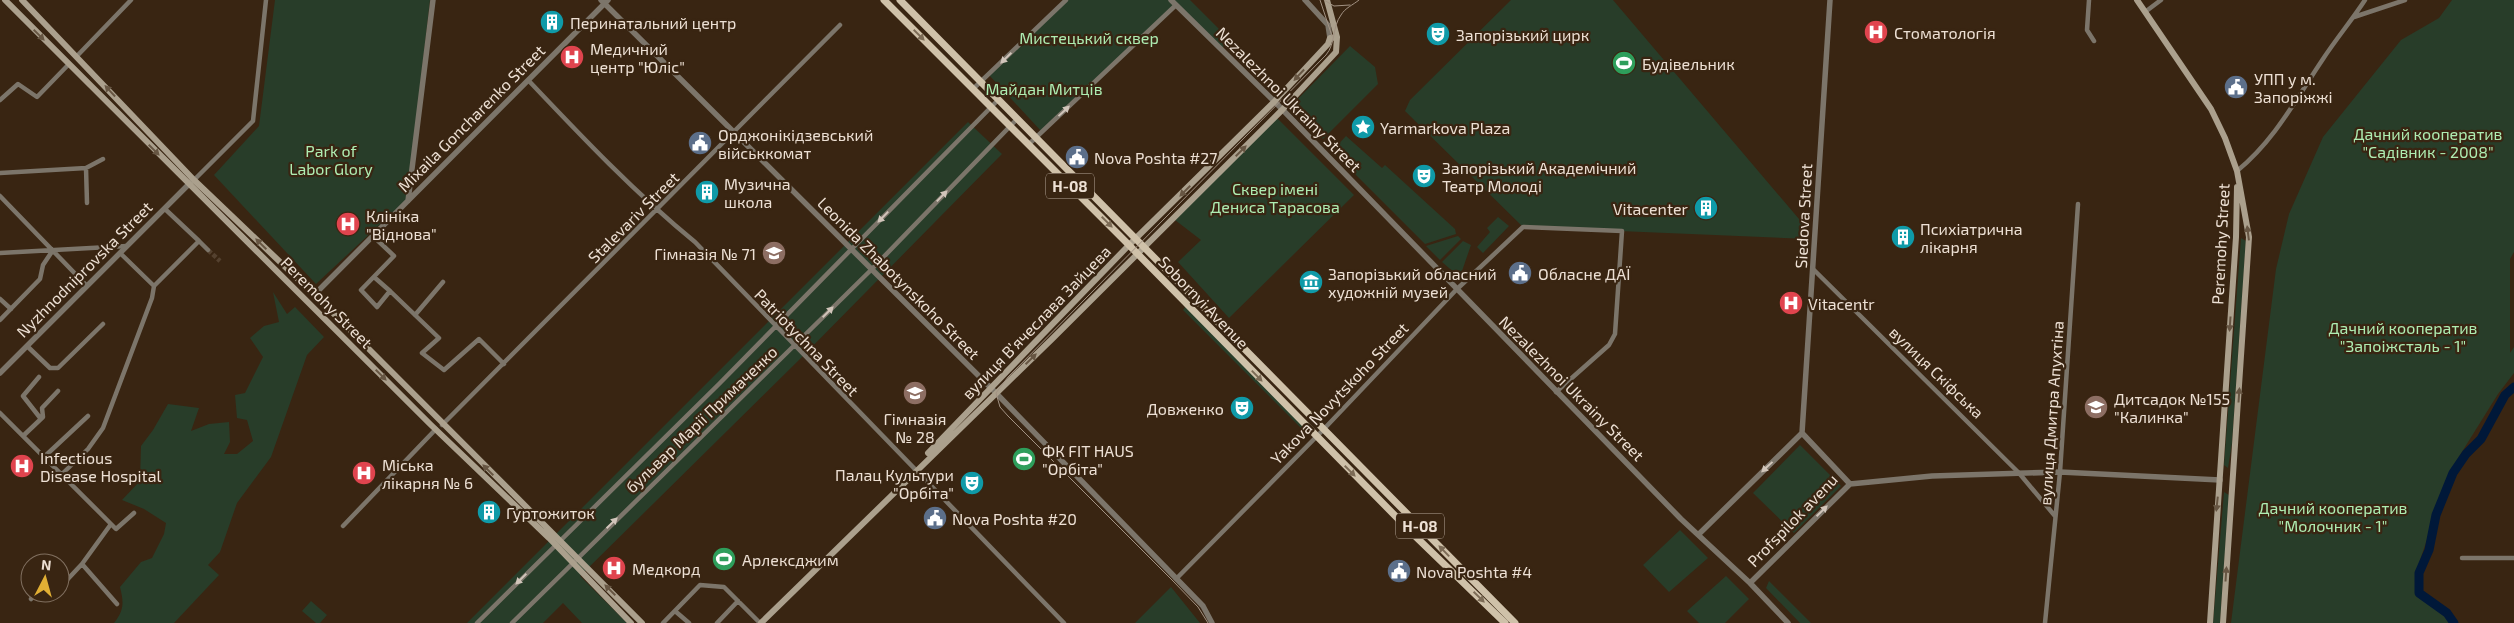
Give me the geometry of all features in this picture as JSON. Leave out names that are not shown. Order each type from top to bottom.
[{"type":"main road","name":"Peremohy Street","points":[[5,0],[436,429],[558,542]]},
{"type":"main road","name":"Peremohy Street","points":[[22,0],[194,180],[315,294],[567,552],[642,623]]},
{"type":"main road","name":"Sobornyi Avenue","points":[[884,0],[1130,245],[1316,437],[1505,623]]},
{"type":"main road","name":"Sobornyi Avenue","points":[[900,0],[1515,623]]},
{"type":"main road","points":[[1144,246],[1282,110],[1336,52],[1327,0]]},
{"type":"main road","points":[[2138,0],[2211,109],[2225,138],[2237,171]]},
{"type":"main road","name":"вулиця Вʼячеслава Зайцева","points":[[993,391],[1136,238],[1274,102],[1333,38]]},
{"type":"main road","name":"Peremohy Street","points":[[2210,623],[2236,237],[2237,171]]},
{"type":"main road","name":"Peremohy Street","points":[[2223,623],[2249,237],[2237,171]]},
{"type":"main road","name":"вулиця Вʼячеслава Зайцева","points":[[759,622],[993,391],[1144,246]]},
{"type":"main road","points":[[308,301],[315,294]]},
{"type":"main road","points":[[2220,480],[2233,481]]},
{"type":"main road","name":"Peremohy Street","points":[[575,560],[631,623]]},
{"type":"street","points":[[77,56],[131,0]]},
{"type":"street","points":[[194,180],[253,121],[266,0]]},
{"type":"street","points":[[408,201],[433,0]]},
{"type":"street","points":[[973,89],[1066,0]]},
{"type":"street","name":"Nezalezhnoi Ukrainy Street","points":[[1171,0],[1282,110],[1681,519],[1750,583],[1788,623]]},
{"type":"street","points":[[1305,0],[1328,25],[1333,38]]},
{"type":"street","name":"Siedova Street","points":[[1802,433],[1830,0]]},
{"type":"street","points":[[2089,0],[2087,30],[2094,41]]},
{"type":"street","points":[[2145,12],[2161,0]]},
{"type":"street","points":[[2237,171],[2256,155],[2281,125],[2324,57],[2365,0]]},
{"type":"street","points":[[2354,17],[2405,0]]},
{"type":"street","name":"Mixaila Goncharenko Street","points":[[315,294],[529,81],[605,1]]},
{"type":"street","name":"Leonida Zhabotynskoho Street","points":[[605,1],[993,391],[1203,606],[1212,623]]},
{"type":"street","points":[[1028,145],[1176,5]]},
{"type":"street","name":"Stalevariv Street","points":[[442,424],[504,364],[840,25]]},
{"type":"street","points":[[0,100],[18,84],[37,96],[69,64]]},
{"type":"street","name":"Patriotychna Street","points":[[529,81],[602,158],[656,210],[695,242],[794,347],[1064,623]]},
{"type":"street","name":"бульвар Марії Примаченко","points":[[477,623],[776,328],[999,100]]},
{"type":"street","name":"бульвар Марії Примаченко","points":[[512,623],[794,347],[1017,119]]},
{"type":"street","points":[[0,173],[86,168],[103,159]]},
{"type":"street","points":[[86,168],[88,203]]},
{"type":"street","name":"Nyzhnodniprovska Street","points":[[0,373],[194,180]]},
{"type":"street","points":[[0,196],[87,286]]},
{"type":"street","name":"вулиця Дмитра Апухтіна","points":[[2045,623],[2060,472],[2078,204]]},
{"type":"street","points":[[165,209],[208,250]]},
{"type":"street","name":"Yakova Novytskoho Street","points":[[1176,579],[1323,430],[1456,290],[1522,227],[1622,231],[1615,334],[1609,345],[1556,392]]},
{"type":"street","points":[[374,237],[394,256],[361,290],[377,307],[390,291]]},
{"type":"street","points":[[62,474],[88,450],[106,420],[148,309],[154,286],[199,241]]},
{"type":"street","points":[[0,253],[127,246]]},
{"type":"street","points":[[0,320],[40,279],[43,265],[53,250]]},
{"type":"street","points":[[120,253],[154,286]]},
{"type":"street","name":"вулиця Скіфська","points":[[1814,270],[2019,473],[2051,509],[2055,518]]},
{"type":"street","points":[[374,277],[439,338],[422,353],[444,370],[479,339],[504,364]]},
{"type":"street","points":[[415,315],[443,282]]},
{"type":"street","points":[[0,299],[11,309]]},
{"type":"street","points":[[27,346],[50,368],[54,369],[62,365],[103,324]]},
{"type":"street","points":[[38,377],[23,396],[41,419]]},
{"type":"street","points":[[23,436],[41,419],[43,415],[42,408],[58,391]]},
{"type":"street","points":[[0,413],[116,529],[134,513]]},
{"type":"street","points":[[44,458],[88,416]]},
{"type":"street","points":[[343,526],[436,429]]},
{"type":"street","points":[[1699,534],[1802,433]]},
{"type":"street","name":"Profspilok avenu","points":[[1750,583],[1850,484],[1802,433]]},
{"type":"street","points":[[98,436],[104,441]]},
{"type":"street","points":[[1850,484],[1932,476],[2060,472],[2220,480]]},
{"type":"street","points":[[70,577],[82,564],[111,524]]},
{"type":"street","points":[[2462,558],[2514,558]]},
{"type":"street","points":[[82,564],[118,604]]},
{"type":"street","points":[[663,623],[700,585],[724,587],[759,622]]},
{"type":"street","points":[[716,623],[738,601]]},
{"type":"street","points":[[675,611],[688,623]]},
{"type":"green space","name":"Park of Labor Glory","points":[[275,0],[430,0],[407,199],[316,284],[214,175],[259,126]]},
{"type":"green space","points":[[1066,0],[1171,0],[1176,5],[1042,132],[988,74]]},
{"type":"green space","points":[[1174,0],[1190,0],[1230,40],[1222,48]]},
{"type":"green space","points":[[1511,0],[1613,0],[1810,232],[1809,239],[1523,227],[1405,111],[1410,100]]},
{"type":"green space","points":[[2452,0],[2514,0],[2514,252],[2510,259],[2510,353],[2514,347],[2514,373],[2498,394],[2450,471],[2416,572],[2415,594],[2443,614],[2450,623],[2231,623],[2276,269],[2289,214],[2323,137],[2401,40],[2439,18]]},
{"type":"green space","points":[[1350,46],[1375,67],[1378,84],[1323,139],[1291,106]]},
{"type":"green space","name":"Сквер імені Дениса Тарасова","points":[[1277,118],[1354,195],[1229,318],[1178,262],[1201,240],[1175,220]]},
{"type":"green space","points":[[968,122],[1002,154],[800,359],[580,576],[627,623],[582,623],[563,603],[543,623],[467,623]]},
{"type":"green space","points":[[1346,136],[1382,168],[1385,165],[1455,229],[1456,234],[1425,244],[1332,151]]},
{"type":"green space","points":[[1498,217],[1509,226],[1483,253],[1477,247],[1490,232],[1487,228]]},
{"type":"green space","points":[[1458,236],[1461,239],[1440,260],[1426,246]]},
{"type":"green space","points":[[2241,238],[2246,241],[2232,443],[2228,468],[2224,465]]},
{"type":"green space","points":[[1463,241],[1471,245],[1462,271],[1456,274],[1442,262]]},
{"type":"green space","points":[[273,292],[287,314],[295,307],[324,337],[307,355],[271,457],[237,503],[220,552],[208,565],[219,575],[174,623],[114,623],[120,614],[122,606],[120,587],[141,562],[152,558],[164,534],[166,523],[144,509],[122,500],[140,481],[141,446],[168,404],[199,408],[191,431],[209,424],[229,422],[230,442],[224,454],[237,454],[253,441],[247,420],[237,418],[235,395],[245,393],[263,357],[250,338],[264,326],[279,322]]},
{"type":"green space","points":[[1186,306],[1307,430],[1305,432],[1183,310]]},
{"type":"green space","points":[[1800,445],[1841,486],[1794,533],[1753,493]]},
{"type":"green space","points":[[2224,492],[2229,495],[2220,623],[2213,623]]},
{"type":"green space","points":[[1680,530],[1708,558],[1669,592],[1643,565]]},
{"type":"green space","points":[[1726,576],[1749,599],[1725,623],[1699,623],[1687,611]]},
{"type":"green space","points":[[1769,581],[1811,623],[1800,623],[1766,588]]},
{"type":"green space","points":[[1171,587],[1200,623],[1135,623]]},
{"type":"green space","points":[[311,601],[327,615],[320,623],[316,623],[302,611]]},
{"type":"waterway","points":[[2454,623],[2447,613],[2419,593],[2419,573],[2429,550],[2436,515],[2453,473],[2466,454],[2481,439],[2505,395],[2514,387]]},
{"type":"tunnel","points":[[208,250],[220,261]]},
{"type":"tram line","points":[[1320,0],[1332,36]]},
{"type":"tram line","points":[[1324,0],[1334,6],[1350,5]]},
{"type":"tram line","points":[[1208,623],[1198,607],[1173,581],[1008,416],[1000,407],[996,393],[1008,377],[1326,55],[1338,20],[1345,10],[1359,0]]},
{"type":"place","name":"Перинатальний центр","points":[[552,22]]},
{"type":"place","name":"Стоматологія","points":[[1876,32]]},
{"type":"place","name":"Запорізький цирк","points":[[1438,34]]},
{"type":"place","name":"Медичний центр \"Юліс\"","points":[[572,57]]},
{"type":"place","name":"Будівельник","points":[[1624,63]]},
{"type":"place","name":"УПП у м. Запоріжжі","points":[[2236,87]]},
{"type":"place","name":"Yarmarkova Plaza","points":[[1363,127]]},
{"type":"place","name":"Орджонікідзевський військкомат","points":[[700,143]]},
{"type":"place","name":"Nova Poshta #27","points":[[1077,157]]},
{"type":"place","name":"Запорізький Академічний Театр Молоді","points":[[1424,176]]},
{"type":"place","name":"Музична школа","points":[[707,192]]},
{"type":"place","name":"Vitacenter","points":[[1706,208]]},
{"type":"place","name":"Клініка \"Віднова\"","points":[[348,224]]},
{"type":"place","name":"Психіатрична лікарня","points":[[1903,237]]},
{"type":"place","name":"Гімназія № 71","points":[[774,253]]},
{"type":"place","name":"Обласне ДАЇ","points":[[1520,273]]},
{"type":"place","name":"Запорізький обласний художній музей","points":[[1311,282]]},
{"type":"place","name":"Vitacentr","points":[[1791,303]]},
{"type":"place","name":"Гімназія № 28","points":[[915,393]]},
{"type":"place","name":"Дитсадок №155 \"Калинка\"","points":[[2096,407]]},
{"type":"place","name":"Довженко","points":[[1242,408]]},
{"type":"place","name":"ФК FIT HAUS \"Орбіта\"","points":[[1024,459]]},
{"type":"place","name":"Infectious Disease Hospital","points":[[22,466]]},
{"type":"place","name":"Мiська лiкарня № 6","points":[[364,473]]},
{"type":"place","name":"Палац Культури \"Орбіта\"","points":[[972,483]]},
{"type":"place","name":"Гуртожиток","points":[[489,512]]},
{"type":"place","name":"Nova Poshta #20","points":[[935,518]]},
{"type":"place","name":"Арлексджим","points":[[724,559]]},
{"type":"place","name":"Медкорд","points":[[614,568]]},
{"type":"place","name":"Nova Poshta #4","points":[[1399,571]]},
{"type":"park label","name":"Мистецький сквер","points":[[1089,37]]},
{"type":"park label","name":"Майдан Митців","points":[[1044,88]]},
{"type":"park label","name":"Дачний кооператив \"Садівник - 2008\"","points":[[2428,142]]},
{"type":"park label","name":"Дачний кооператив \"Запоіжсталь - 1\"","points":[[2403,336]]},
{"type":"park label","name":"Дачний кооператив \"Молочник - 1\"","points":[[2333,516]]}]
